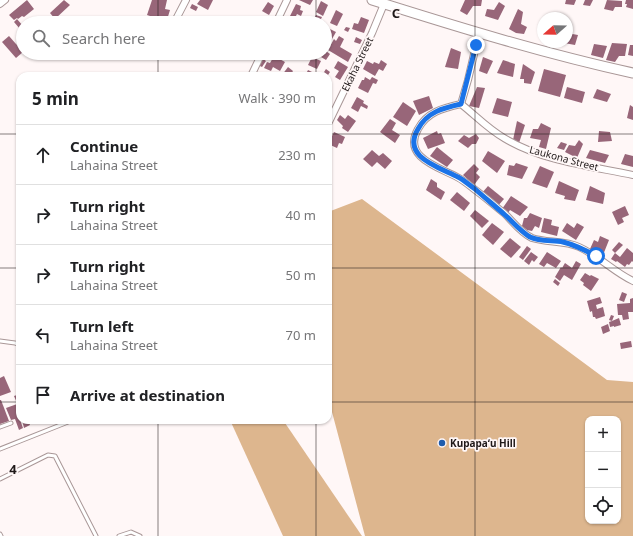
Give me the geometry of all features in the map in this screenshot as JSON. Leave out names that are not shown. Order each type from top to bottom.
[{"type":"street","points":[[0,4],[5,0]]},
{"type":"street","points":[[178,16],[186,0]]},
{"type":"street","points":[[279,16],[287,0]]},
{"type":"street","points":[[372,0],[479,33],[633,73]]},
{"type":"street","name":"Ekaha Street","points":[[332,116],[372,33],[384,4]]},
{"type":"street","points":[[479,33],[461,104],[446,107],[431,114],[421,123],[415,134],[414,145],[418,155],[425,161],[459,177],[532,238],[562,242],[579,247],[596,256],[633,281]]},
{"type":"street","points":[[252,72],[258,60]]},
{"type":"street","name":"Laukona Street","points":[[461,104],[503,138],[538,154],[633,174]]},
{"type":"lane","points":[[0,341],[16,343]]},
{"type":"lane","points":[[0,426],[11,423]]},
{"type":"lane","points":[[0,449],[63,424]]},
{"type":"lane","points":[[0,479],[48,455],[55,456],[96,536]]},
{"type":"lane","points":[[119,536],[131,532],[140,536]]},
{"type":"shaded area","points":[[362,199],[607,380],[633,382],[633,536],[365,536],[332,412],[332,210]]},
{"type":"shaded area","points":[[232,424],[286,424],[362,536],[283,536]]},
{"type":"building","points":[[27,0],[34,9],[25,16],[16,16],[14,20],[9,15]]},
{"type":"building","points":[[64,0],[70,5],[58,16],[52,16],[50,13]]},
{"type":"building","points":[[152,0],[167,0],[165,9],[170,10],[168,16],[147,15]]},
{"type":"building","points":[[200,0],[213,0],[208,10],[197,4]]},
{"type":"building","points":[[299,0],[313,0],[310,5]]},
{"type":"building","points":[[465,0],[482,0],[481,6],[473,6],[467,15],[460,11]]},
{"type":"building","points":[[566,0],[576,0],[574,5],[565,4]]},
{"type":"building","points":[[585,0],[593,0],[590,6],[583,5]]},
{"type":"building","points":[[607,0],[622,1],[622,7],[615,7],[613,11],[604,9]]},
{"type":"building","points":[[626,0],[633,0],[633,9],[626,7]]},
{"type":"building","points":[[321,1],[328,5],[323,16],[316,12]]},
{"type":"building","points":[[268,2],[274,6],[269,15],[262,11]]},
{"type":"building","points":[[499,2],[505,6],[498,20],[485,16],[487,9],[494,10]]},
{"type":"building","points":[[192,4],[198,7],[196,11],[190,8]]},
{"type":"building","points":[[296,4],[301,6],[300,10],[303,11],[301,16],[297,14],[296,16],[290,16]]},
{"type":"building","points":[[518,9],[523,12],[521,24],[527,27],[524,34],[516,33],[509,29]]},
{"type":"building","points":[[336,10],[343,14],[337,26],[332,24],[332,19]]},
{"type":"building","points":[[361,17],[369,20],[364,33],[352,29],[354,23],[358,24]]},
{"type":"building","points":[[346,27],[350,28],[348,32],[344,30]]},
{"type":"building","points":[[332,30],[336,32],[332,39]]},
{"type":"building","points":[[573,34],[578,35],[575,45],[573,45]]},
{"type":"building","points":[[9,36],[16,44],[16,58],[2,42]]},
{"type":"building","points":[[339,36],[344,39],[340,47],[352,54],[348,62],[332,52],[332,43],[334,39],[336,41]]},
{"type":"building","points":[[356,37],[362,40],[360,44],[354,42]]},
{"type":"building","points":[[612,43],[627,44],[625,56],[619,56],[615,62],[606,60]]},
{"type":"building","points":[[594,44],[607,46],[603,58],[591,55]]},
{"type":"building","points":[[630,45],[633,45],[633,56],[628,55]]},
{"type":"building","points":[[451,48],[461,52],[458,69],[445,67]]},
{"type":"building","points":[[483,57],[493,61],[487,74],[479,71]]},
{"type":"building","points":[[261,60],[266,61],[262,67],[258,65]]},
{"type":"building","points":[[272,60],[281,60],[285,62],[280,71],[273,67],[271,71],[264,68],[267,62],[270,63]]},
{"type":"building","points":[[310,60],[321,61],[317,69],[308,65]]},
{"type":"building","points":[[381,60],[387,64],[383,71],[379,69],[375,76],[363,69],[367,61],[373,64],[374,62],[379,64]]},
{"type":"building","points":[[503,60],[515,64],[513,77],[497,73]]},
{"type":"building","points":[[338,61],[348,67],[340,80],[335,77],[339,71],[334,68]]},
{"type":"building","points":[[523,64],[535,72],[531,84],[524,83],[524,79],[520,79]]},
{"type":"building","points":[[288,67],[293,71],[292,72],[284,72]]},
{"type":"building","points":[[544,69],[566,75],[560,97],[538,91]]},
{"type":"building","points":[[365,77],[370,80],[372,77],[378,80],[376,84],[373,83],[368,93],[358,88]]},
{"type":"building","points":[[477,87],[485,88],[479,108],[469,106]]},
{"type":"building","points":[[567,87],[585,92],[582,103],[564,98]]},
{"type":"building","points":[[597,89],[611,94],[607,102],[593,98]]},
{"type":"building","points":[[429,96],[433,108],[419,115],[413,101]]},
{"type":"building","points":[[357,97],[364,101],[363,103],[368,106],[367,109],[361,106],[358,112],[351,108]]},
{"type":"building","points":[[497,98],[512,102],[508,117],[492,113]]},
{"type":"building","points":[[403,102],[416,111],[407,126],[393,117]]},
{"type":"building","points":[[630,105],[633,107],[633,120],[627,118]]},
{"type":"building","points":[[340,115],[345,119],[348,115],[356,121],[348,132],[342,128],[343,126],[337,120]]},
{"type":"building","points":[[390,119],[396,123],[392,130],[400,135],[395,143],[380,132]]},
{"type":"building","points":[[517,121],[525,125],[519,143],[513,140]]},
{"type":"building","points":[[541,123],[551,128],[546,149],[539,147],[541,140],[530,138],[533,129],[538,129]]},
{"type":"building","points":[[437,131],[438,134],[441,133],[445,143],[428,149],[423,138]]},
{"type":"building","points":[[599,131],[610,132],[612,141],[598,142]]},
{"type":"building","points":[[334,132],[345,137],[342,144],[339,143],[337,148],[332,146],[332,136]]},
{"type":"building","points":[[476,134],[479,138],[476,144],[472,144],[468,148],[458,141],[464,135],[469,138]]},
{"type":"building","points":[[579,140],[583,144],[577,158],[565,152],[569,145],[575,146]]},
{"type":"building","points":[[561,142],[567,144],[564,150],[557,148]]},
{"type":"building","points":[[437,147],[453,160],[447,167],[430,156]]},
{"type":"building","points":[[372,150],[379,156],[383,153],[392,161],[385,169],[377,162],[372,167],[363,159]]},
{"type":"building","points":[[590,150],[609,155],[605,163],[586,158]]},
{"type":"building","points":[[488,151],[505,161],[497,173],[482,161]]},
{"type":"building","points":[[625,154],[633,156],[633,167],[621,164]]},
{"type":"building","points":[[516,163],[528,167],[522,179],[507,175],[509,165],[514,166]]},
{"type":"building","points":[[474,164],[479,169],[476,173],[480,177],[474,185],[463,175]]},
{"type":"building","points":[[540,166],[554,172],[547,188],[532,183]]},
{"type":"building","points":[[431,179],[437,183],[437,187],[445,192],[441,200],[426,190]]},
{"type":"building","points":[[559,181],[579,190],[575,201],[564,199],[565,196],[555,193]]},
{"type":"building","points":[[488,186],[504,199],[497,207],[482,193]]},
{"type":"building","points":[[590,186],[605,193],[603,204],[586,200]]},
{"type":"building","points":[[457,192],[470,203],[464,211],[450,200]]},
{"type":"building","points":[[511,196],[528,207],[520,216],[510,210],[508,213],[502,209]]},
{"type":"building","points":[[625,206],[629,215],[622,218],[624,222],[618,225],[612,212]]},
{"type":"building","points":[[475,210],[489,221],[482,228],[470,216]]},
{"type":"building","points":[[530,213],[542,218],[539,228],[535,226],[532,231],[527,230],[522,226],[524,218],[527,218]]},
{"type":"building","points":[[544,218],[552,220],[551,225],[559,227],[557,236],[541,232]]},
{"type":"building","points":[[492,223],[504,232],[493,245],[482,235]]},
{"type":"building","points":[[567,223],[574,228],[577,223],[584,227],[576,240],[562,231]]},
{"type":"building","points":[[600,236],[609,240],[603,255],[590,249],[594,240],[598,242]]},
{"type":"building","points":[[510,238],[521,247],[511,258],[500,249]]},
{"type":"building","points":[[619,242],[623,245],[615,253],[612,250]]},
{"type":"building","points":[[527,246],[531,249],[523,260],[519,257]]},
{"type":"building","points":[[627,248],[633,253],[633,262],[632,261],[629,265],[627,264],[625,267],[617,261],[616,262],[611,259],[615,253],[620,257]]},
{"type":"building","points":[[531,252],[538,257],[534,262],[532,260],[529,265],[524,261]]},
{"type":"building","points":[[547,252],[561,261],[556,268],[547,263],[544,267],[539,264]]},
{"type":"building","points":[[576,261],[581,264],[572,280],[564,275],[560,281],[555,277],[565,263],[572,268]]},
{"type":"building","points":[[585,273],[599,279],[591,291],[583,285],[584,283],[580,280]]},
{"type":"building","points":[[555,279],[560,283],[558,286],[553,282]]},
{"type":"building","points":[[622,292],[627,294],[624,302],[619,300]]},
{"type":"building","points":[[600,297],[602,303],[596,305],[597,309],[603,307],[605,316],[596,319],[593,317],[592,311],[590,312],[587,301]]},
{"type":"building","points":[[633,298],[633,312],[628,312],[629,319],[623,320],[622,315],[618,315],[617,304],[630,303],[630,299]]},
{"type":"building","points":[[611,315],[614,316],[612,321],[609,320]]},
{"type":"building","points":[[619,318],[621,325],[610,327],[609,322]]},
{"type":"building","points":[[608,324],[610,331],[603,334],[601,327]]},
{"type":"building","points":[[631,341],[632,347],[621,349],[620,343]]},
{"type":"building","points":[[4,376],[11,392],[0,396],[0,378]]},
{"type":"building","points":[[0,400],[9,421],[0,424]]},
{"type":"building","points":[[16,404],[16,422],[15,419],[11,420],[6,408]]},
{"type":"building","points":[[17,424],[22,424],[23,428],[19,430]]},
{"type":"building","points":[[23,424],[30,424],[30,425],[24,428]]},
{"type":"place","name":"Kupapaʻu Hill","points":[[442,443]]},
{"type":"route","points":[[476,45],[461,104],[446,107],[431,114],[421,123],[415,134],[414,145],[418,155],[425,161],[459,177],[532,238],[562,242],[579,247],[596,256]]}]
